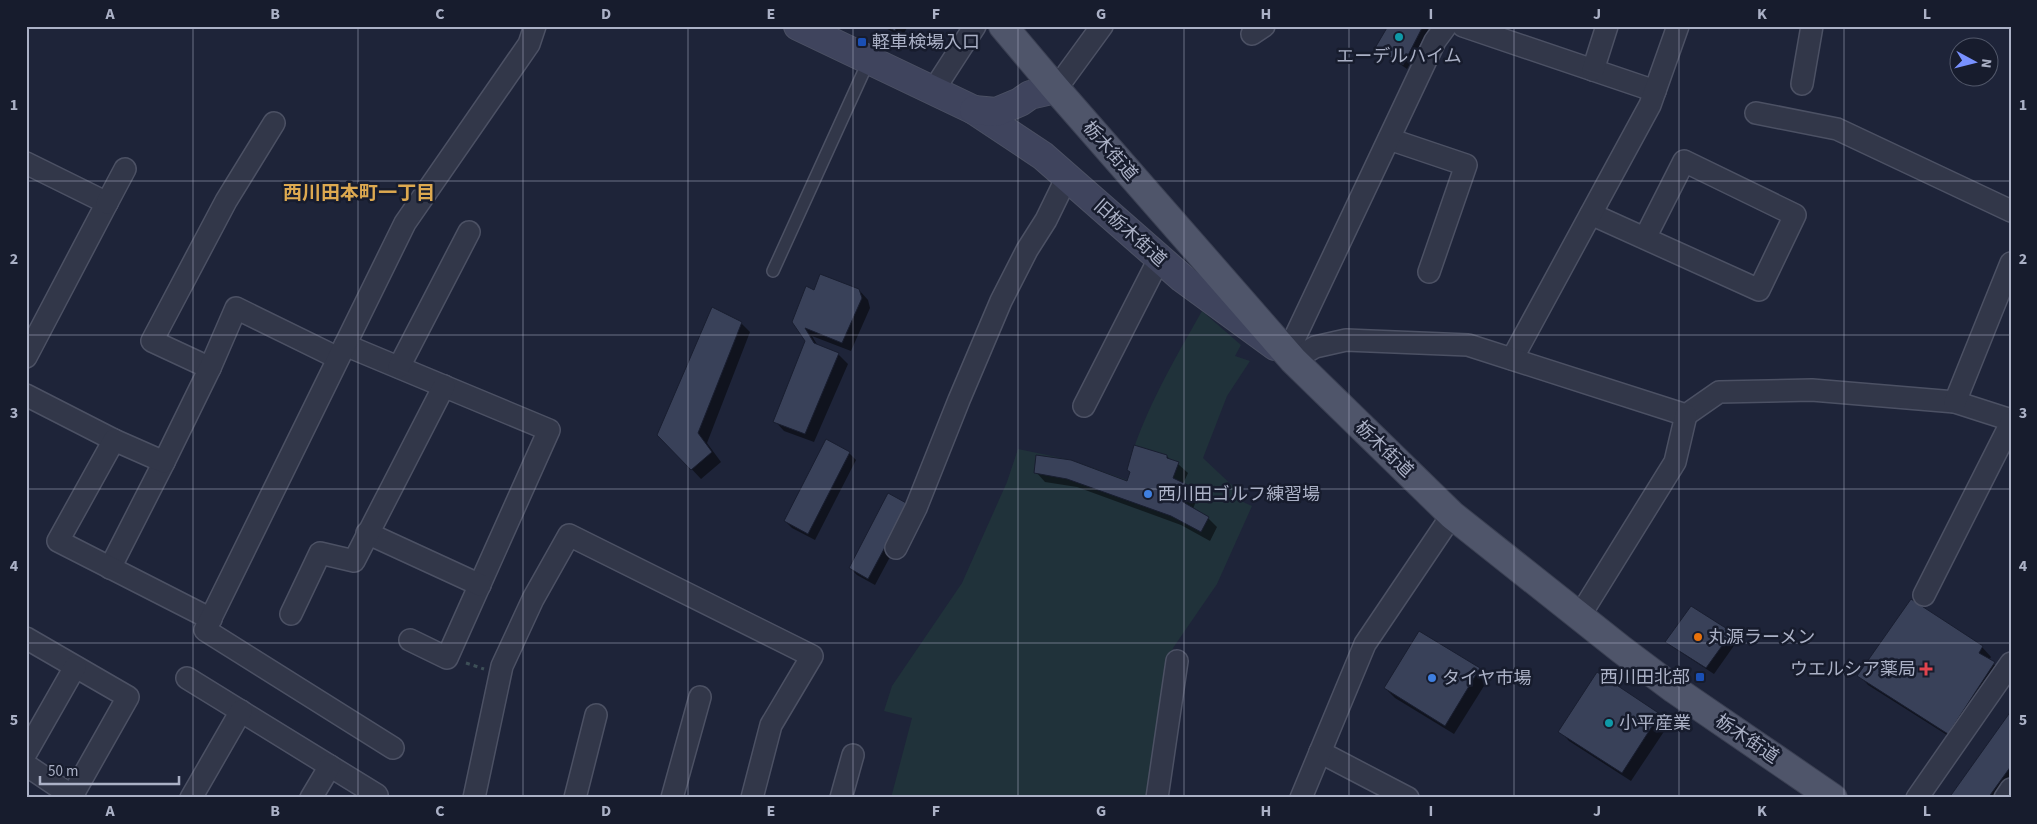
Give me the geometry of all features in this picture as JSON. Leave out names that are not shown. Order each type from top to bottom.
[{"type":"main road","name":"旧栃木街道","points":[[798,26],[934,91],[985,111],[1043,156],[1159,259],[1225,311],[1290,357]]},
{"type":"main road","name":"栃木街道","points":[[1003,26],[1056,90],[1290,357],[1452,515],[1579,617],[1674,689],[1819,794]]},
{"type":"main road","points":[[985,111],[1010,100],[1023,79],[1025,66],[1024,52]]},
{"type":"main road","points":[[985,111],[1020,102],[1030,95],[1056,90]]},
{"type":"main road","points":[[985,111],[1051,152],[1157,245],[1160,250],[1159,259]]},
{"type":"street","points":[[393,748],[206,630],[405,223],[529,44],[535,26]]},
{"type":"street","points":[[934,91],[975,26]]},
{"type":"street","points":[[1056,90],[1102,26]]},
{"type":"street","points":[[1290,357],[1434,41],[1446,26]]},
{"type":"street","points":[[1463,26],[1655,91]]},
{"type":"street","points":[[1593,70],[1607,26]]},
{"type":"street","points":[[1512,359],[1650,105],[1678,26]]},
{"type":"street","points":[[1802,84],[1812,26]]},
{"type":"street","points":[[1756,114],[1837,130],[2011,211]]},
{"type":"street","points":[[210,368],[152,341],[226,201],[274,123]]},
{"type":"street","points":[[1388,139],[1466,165],[1428,272]]},
{"type":"street","points":[[1591,214],[1759,290],[1795,215],[1684,161],[1645,238]]},
{"type":"street","points":[[26,163],[107,203]]},
{"type":"street","points":[[26,357],[125,169]]},
{"type":"street","points":[[896,548],[916,508],[1001,301],[1027,250],[1046,220],[1067,177]]},
{"type":"street","points":[[399,367],[468,232]]},
{"type":"street","points":[[1084,406],[1159,259]]},
{"type":"street","points":[[1955,402],[2007,283],[2011,263]]},
{"type":"street","points":[[110,568],[210,368],[236,308],[342,351],[399,367],[549,430],[447,658],[410,640]]},
{"type":"street","points":[[1290,357],[1315,347],[1346,340],[1468,345],[1686,415]]},
{"type":"street","points":[[291,614],[320,553],[354,561],[444,386]]},
{"type":"street","points":[[1579,617],[1676,462],[1686,415],[1719,392],[1812,390],[1955,402],[2011,421],[1924,595]]},
{"type":"street","points":[[26,395],[114,440],[164,462]]},
{"type":"street","points":[[114,440],[58,541],[211,619]]},
{"type":"street","points":[[1301,798],[1364,644],[1452,515]]},
{"type":"street","points":[[367,533],[480,585]]},
{"type":"street","points":[[474,798],[501,674],[533,599],[569,535],[812,656],[771,725],[752,798]]},
{"type":"street","points":[[26,638],[128,697],[74,797],[26,765]]},
{"type":"street","points":[[1157,798],[1177,661]]},
{"type":"street","points":[[1917,798],[2011,663]]},
{"type":"street","points":[[26,753],[75,667]]},
{"type":"street","points":[[187,678],[377,795],[376,798]]},
{"type":"street","points":[[672,798],[700,697]]},
{"type":"street","points":[[191,798],[241,711]]},
{"type":"street","points":[[575,798],[596,715]]},
{"type":"street","points":[[1320,752],[1408,798]]},
{"type":"street","points":[[841,798],[853,756]]},
{"type":"street","points":[[311,798],[330,766]]},
{"type":"street","points":[[2005,798],[2011,789]]},
{"type":"lane","points":[[773,271],[869,60]]},
{"type":"path","points":[[447,658],[501,674]]},
{"type":"shaded area","points":[[1202,311],[1241,345],[1235,356],[1250,361],[1227,396],[1203,458],[1237,490],[1234,498],[1252,506],[1217,584],[1173,648],[1146,798],[891,798],[912,718],[884,711],[892,686],[962,583],[1007,482],[1018,449],[1071,460],[1127,480],[1130,472],[1127,470],[1141,428],[1170,369]]},
{"type":"building","points":[[886,26],[897,26],[895,31]]},
{"type":"building","name":"エーデルハイム","points":[[1388,26],[1423,26],[1403,65],[1375,48]]},
{"type":"building","points":[[820,274],[859,289],[862,298],[842,343],[805,328],[814,343],[839,353],[805,434],[773,422],[805,341],[792,322],[806,286],[814,290]]},
{"type":"building","points":[[712,307],[742,322],[698,433],[712,452],[691,470],[657,435]]},
{"type":"building","points":[[826,439],[850,452],[808,534],[784,521]]},
{"type":"building","name":"西川田ゴルフ練習場","points":[[1134,445],[1167,455],[1167,458],[1179,462],[1173,478],[1190,486],[1183,502],[1209,517],[1201,532],[1171,516],[1067,479],[1034,473],[1036,455],[1071,460],[1127,481],[1130,472],[1127,470]]},
{"type":"building","points":[[888,493],[908,504],[868,579],[849,568]]},
{"type":"building","name":"ウエルシア薬局","points":[[1911,599],[1983,646],[1979,653],[1995,662],[1948,734],[1857,676]]},
{"type":"building","name":"丸源ラーメン","points":[[1691,606],[1732,632],[1706,668],[1665,642]]},
{"type":"building","name":"タイヤ市場","points":[[1419,631],[1480,668],[1445,726],[1384,688]]},
{"type":"building","name":"小平産業","points":[[1597,672],[1660,714],[1622,773],[1558,732]]},
{"type":"building","points":[[2011,711],[2011,766],[1988,798],[1949,798]]},
{"type":"place","name":"エーデルハイム","points":[[1399,37]]},
{"type":"place","name":"軽車検場入口","points":[[862,42]]},
{"type":"place","name":"西川田ゴルフ練習場","points":[[1148,494]]},
{"type":"place","name":"丸源ラーメン","points":[[1698,637]]},
{"type":"place","name":"ウエルシア薬局","points":[[1926,669]]},
{"type":"place","name":"西川田北部","points":[[1700,677]]},
{"type":"place","name":"タイヤ市場","points":[[1432,678]]},
{"type":"place","name":"小平産業","points":[[1609,723]]},
{"type":"district","name":"西川田本町一丁目","points":[[359,193]]}]
